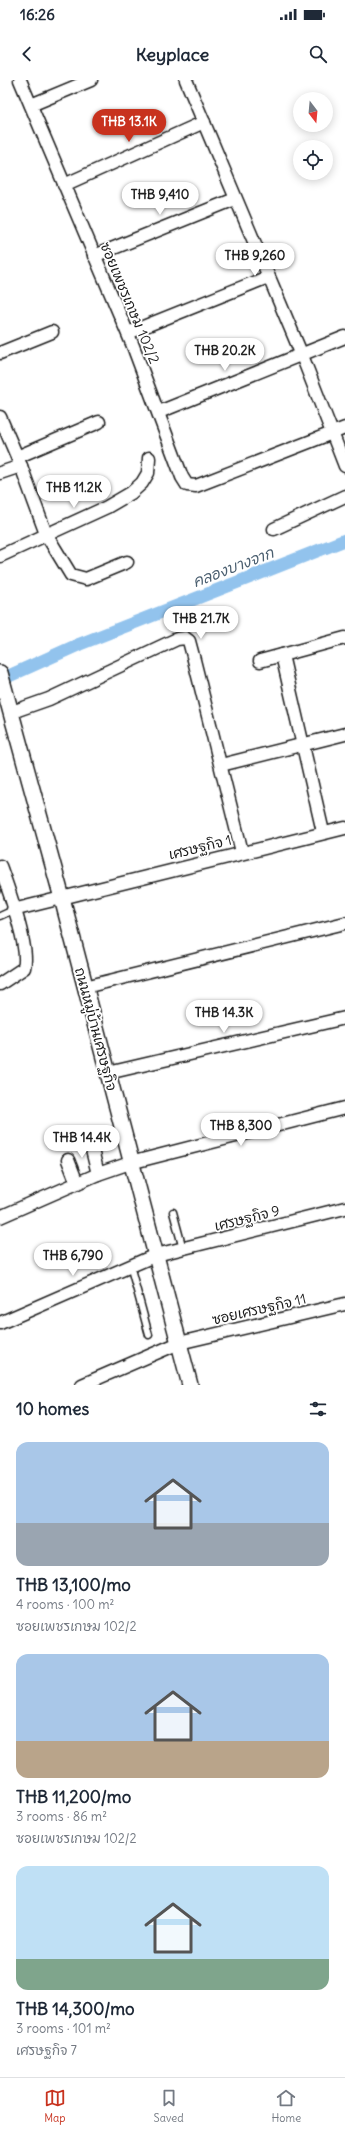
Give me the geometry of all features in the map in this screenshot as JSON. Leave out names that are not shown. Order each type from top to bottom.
[{"type":"street","name":"ซอยเพชรเกษม 102/2","points":[[20,80],[128,334],[159,412],[182,477],[187,485],[196,486],[332,433]]},
{"type":"street","points":[[31,105],[91,80]]},
{"type":"street","points":[[186,80],[301,353],[345,466]]},
{"type":"street","points":[[64,185],[204,122]]},
{"type":"street","points":[[94,256],[235,199]]},
{"type":"street","points":[[128,334],[268,277]]},
{"type":"street","points":[[0,353],[52,332]]},
{"type":"street","points":[[159,412],[301,353],[345,337]]},
{"type":"street","points":[[0,416],[19,461],[46,534],[72,574],[86,580],[127,562]]},
{"type":"street","points":[[0,473],[19,461],[99,422]]},
{"type":"street","points":[[332,433],[345,428]]},
{"type":"street","points":[[0,556],[46,534],[107,508],[131,493],[142,483],[148,473],[149,458]]},
{"type":"street","points":[[274,529],[345,496]]},
{"type":"street","points":[[10,706],[49,699],[177,639],[185,638],[189,640],[242,852]]},
{"type":"street","points":[[260,661],[345,638]]},
{"type":"street","points":[[282,655],[323,832]]},
{"type":"street","name":"ถนนหมู่บ้านเศรษฐกิจ","points":[[1,675],[62,898],[130,1163],[190,1385]]},
{"type":"street","points":[[221,765],[345,734]]},
{"type":"street","name":"เศรษฐกิจ 1","points":[[13,910],[242,852],[345,828]]},
{"type":"street","points":[[0,866],[26,960],[24,968],[0,984]]},
{"type":"street","points":[[85,987],[345,923]]},
{"type":"street","points":[[108,1073],[345,1018]]},
{"type":"street","points":[[0,1217],[98,1174],[130,1163],[345,1108]]},
{"type":"street","points":[[89,1138],[98,1174]]},
{"type":"street","points":[[68,1160],[77,1183]]},
{"type":"street","name":"เศรษฐกิจ 9","points":[[0,1323],[130,1265],[156,1255],[345,1208]]},
{"type":"street","name":"ซอยเศรษฐกิจ 11","points":[[82,1385],[179,1343],[345,1304]]},
{"type":"lane","points":[[0,916],[13,910]]},
{"type":"lane","points":[[173,1212],[183,1249]]},
{"type":"lane","points":[[130,1265],[149,1335]]},
{"type":"waterway","name":"คลองบางจาก","points":[[0,680],[80,644],[345,540]]}]
